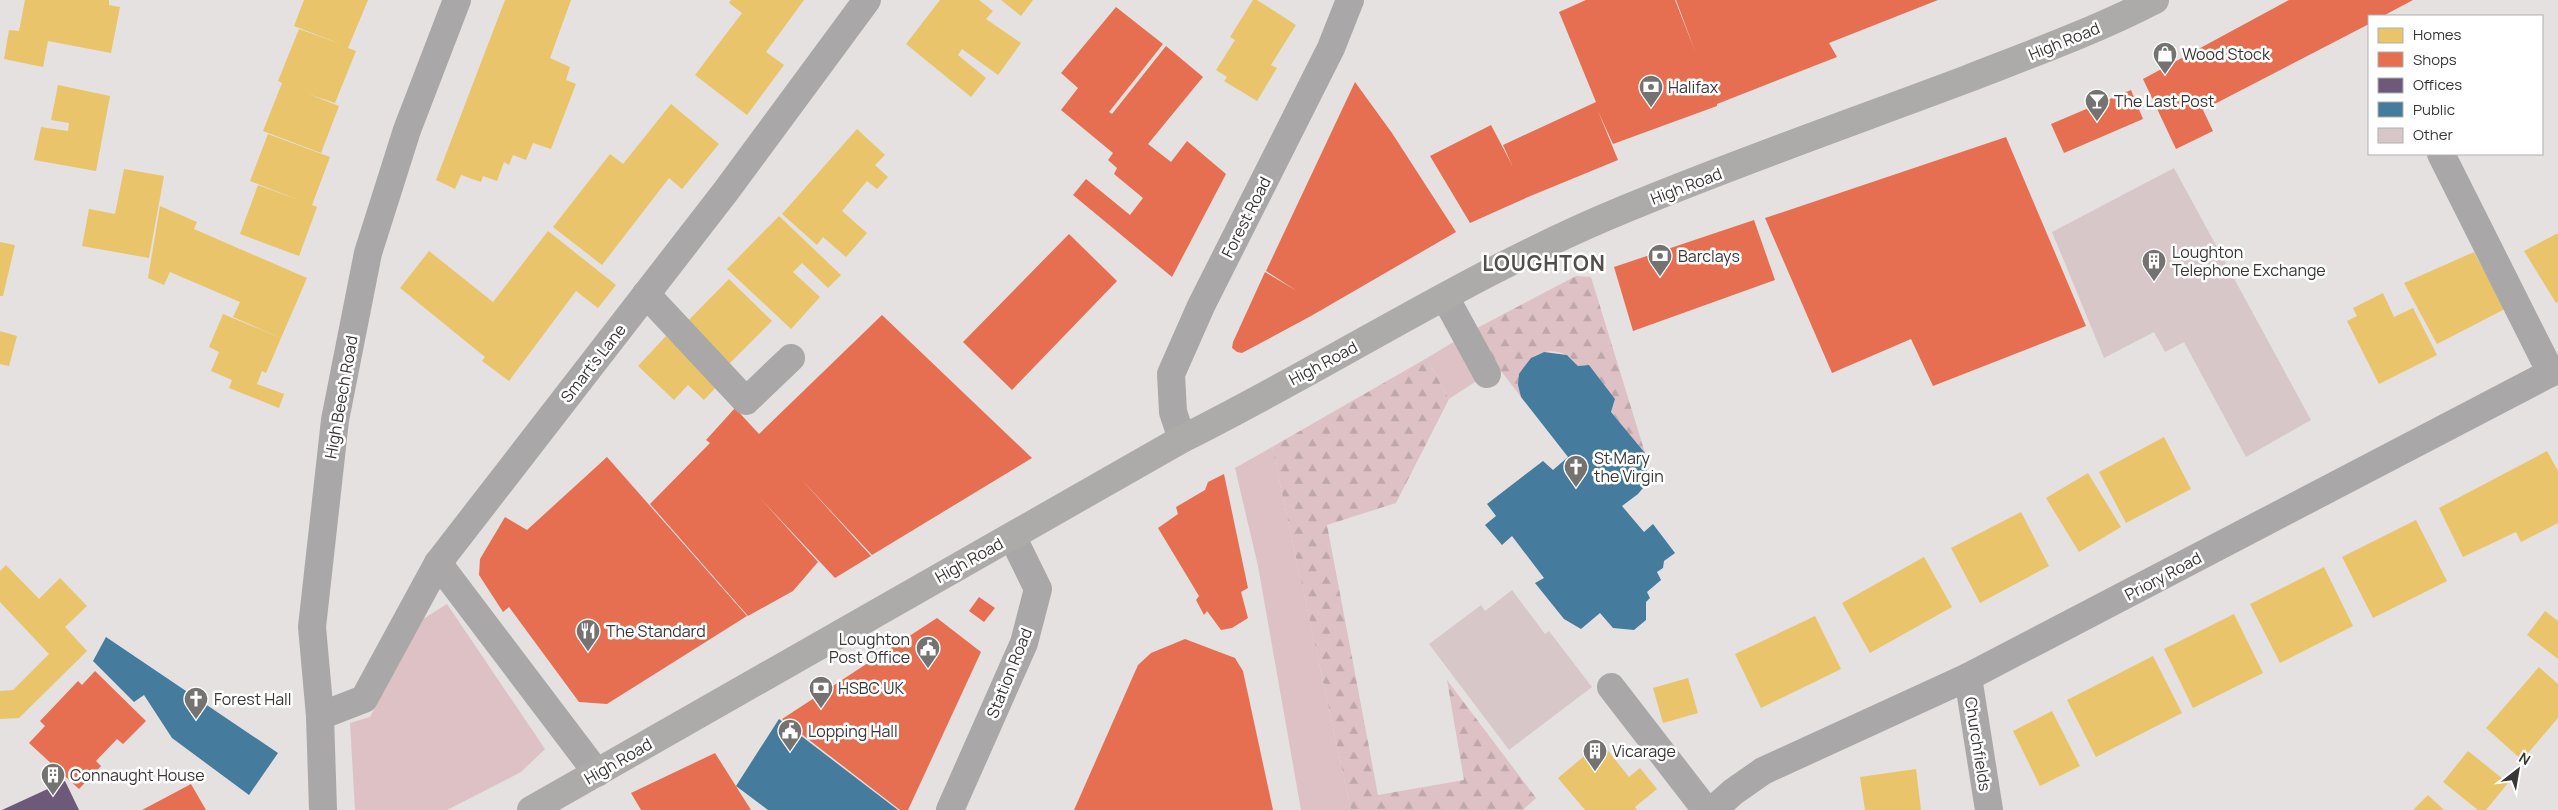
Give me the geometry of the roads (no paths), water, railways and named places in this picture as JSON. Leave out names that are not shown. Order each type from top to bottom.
[{"type":"main road","name":"High Road","points":[[531,810],[1182,439],[1238,411],[1294,378],[1492,272],[1624,209],[2067,40],[2155,0]]},
{"type":"street","name":"High Beech Road","points":[[323,810],[320,716],[312,627],[335,420],[368,253],[408,130],[457,0]]},
{"type":"street","name":"Smart's Lane","points":[[320,716],[364,699],[438,563],[726,191],[867,0]]},
{"type":"street","name":"Forest Road","points":[[1182,439],[1173,412],[1171,374],[1201,306],[1331,48],[1350,0]]},
{"type":"street","points":[[2442,155],[2555,371]]},
{"type":"street","points":[[646,294],[746,401],[791,358]]},
{"type":"street","points":[[1445,297],[1487,374]]},
{"type":"street","name":"Priory Road","points":[[1713,810],[1733,792],[1763,771],[1968,677],[2555,371]]},
{"type":"street","name":"Station Road","points":[[950,810],[1024,643],[1038,588],[1012,536]]},
{"type":"street","points":[[438,563],[597,774]]},
{"type":"street","name":"Churchfields","points":[[1968,677],[1989,810]]},
{"type":"street","points":[[1610,687],[1706,810]]},
{"type":"place","name":"Wood Stock","points":[[2165,75]]},
{"type":"place","name":"Halifax","points":[[1651,108]]},
{"type":"place","name":"The Last Post","points":[[2097,122]]},
{"type":"place","name":"Barclays","points":[[1660,277]]},
{"type":"place","name":"Loughton Telephone Exchange","points":[[2154,282]]},
{"type":"place","name":"St Mary the Virgin","points":[[1576,488]]},
{"type":"place","name":"The Standard","points":[[588,652]]},
{"type":"place","name":"Loughton Post Office","points":[[928,669]]},
{"type":"place","name":"HSBC UK","points":[[821,709]]},
{"type":"place","name":"Forest Hall","points":[[196,720]]},
{"type":"place","name":"Lopping Hall","points":[[790,752]]},
{"type":"place","name":"Vicarage","points":[[1595,772]]},
{"type":"place","name":"Connaught House","points":[[53,796]]},
{"type":"district","name":"LOUGHTON","points":[[1544,264]]}]
